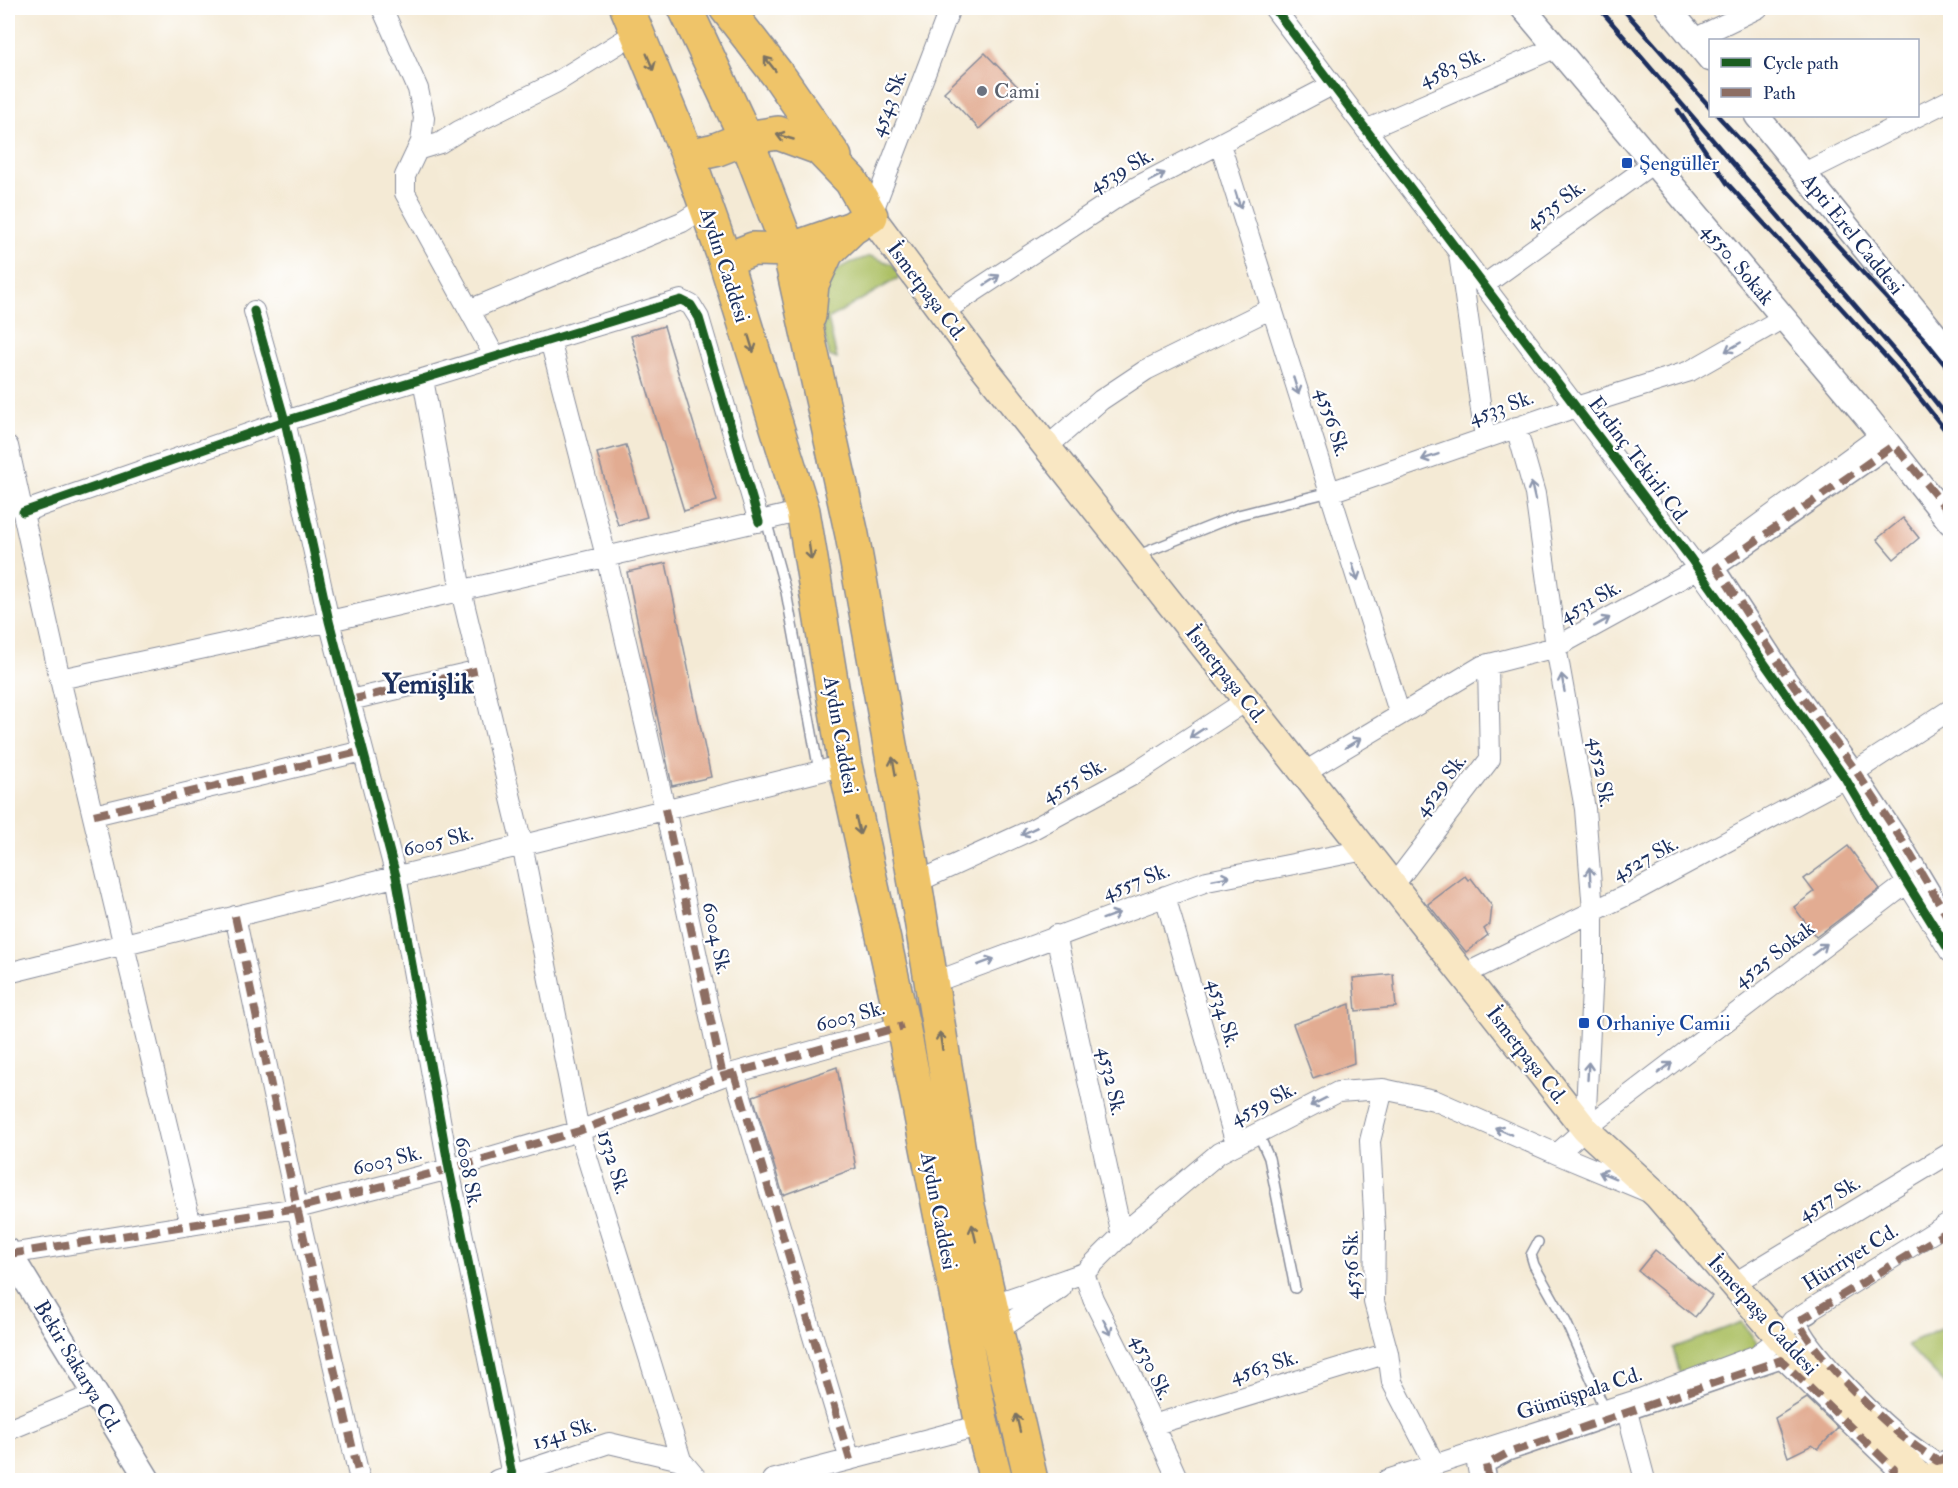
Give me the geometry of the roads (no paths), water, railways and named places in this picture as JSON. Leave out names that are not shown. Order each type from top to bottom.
[{"type":"highway","name":"Aydın Caddesi","points":[[685,8],[746,138],[789,250],[808,330],[852,535],[915,883],[968,1206],[1031,1480]]},
{"type":"highway","points":[[726,8],[781,79],[851,181],[861,222]]},
{"type":"highway","name":"Aydın Caddesi","points":[[632,20],[688,156],[725,260],[803,511],[832,768],[903,1026],[982,1425],[996,1480]]},
{"type":"highway","points":[[688,156],[715,150],[746,138],[778,133],[819,148],[851,181]]},
{"type":"highway","points":[[725,260],[753,249],[789,250],[861,222]]},
{"type":"highway","points":[[808,330],[812,284],[827,252],[861,222]]},
{"type":"main road","name":"İsmetpaşa Cd.","points":[[861,222],[943,312],[1246,701],[1585,1129]]},
{"type":"main road","name":"İsmetpaşa Caddesi","points":[[1585,1129],[1657,1195],[1780,1338],[1924,1480],[1950,1470]]},
{"type":"street","points":[[382,8],[418,88],[424,118],[421,142],[405,176],[405,193],[495,357]]},
{"type":"street","name":"4543 Sk.","points":[[861,222],[950,8]]},
{"type":"street","name":"Erdinç Tekirli Cd.","points":[[1274,8],[1851,774],[1906,883],[1948,937]]},
{"type":"street","name":"4550. Sokak","points":[[1523,8],[1886,441],[1950,522]]},
{"type":"street","points":[[1668,8],[1709,58]]},
{"type":"street","points":[[1694,39],[1758,8]]},
{"type":"street","points":[[417,150],[440,143],[459,131],[555,83],[632,20]]},
{"type":"street","name":"4583 Sk.","points":[[1366,130],[1557,47]]},
{"type":"street","name":"4539 Sk.","points":[[943,312],[1119,196],[1332,85]]},
{"type":"street","points":[[1919,116],[1950,100]]},
{"type":"street","name":"Apti Erel Caddesi","points":[[1758,117],[1948,346]]},
{"type":"street","points":[[1804,173],[1916,117]]},
{"type":"street","name":"4556 Sk.","points":[[1220,144],[1400,715]]},
{"type":"street","name":"4535 Sk.","points":[[1484,285],[1653,163]]},
{"type":"street","points":[[470,310],[682,222],[706,207]]},
{"type":"street","points":[[1459,253],[1485,438]]},
{"type":"street","points":[[22,512],[285,421],[681,300],[691,305],[699,318],[763,521]]},
{"type":"street","points":[[1047,447],[1101,400],[1146,370],[1272,308]]},
{"type":"street","name":"6008 Sk.","points":[[254,311],[285,421],[329,621],[396,876],[505,1478]]},
{"type":"street","name":"4533 Sk.","points":[[1330,492],[1516,427],[1690,371],[1783,318]]},
{"type":"street","name":"6004 Sk.","points":[[550,340],[606,556],[728,1074],[850,1460]]},
{"type":"street","name":"1532 Sk.","points":[[423,379],[461,591],[522,844],[579,1131],[681,1460],[698,1480]]},
{"type":"street","name":"4552 Sk.","points":[[1516,427],[1535,494],[1556,647],[1585,809],[1593,911],[1593,969],[1585,1129]]},
{"type":"street","points":[[1948,937],[1901,839],[1851,774],[1717,568],[1886,441],[1894,445],[1950,513]]},
{"type":"street","name":"4531 Sk.","points":[[1303,773],[1482,666],[1556,647],[1698,569],[1886,441]]},
{"type":"street","points":[[8,446],[60,679],[191,1225]]},
{"type":"street","points":[[60,679],[329,621],[803,511]]},
{"type":"street","name":"4529 Sk.","points":[[1393,886],[1490,759],[1488,664]]},
{"type":"street","points":[[350,700],[480,670]]},
{"type":"street","name":"4555 Sk.","points":[[915,883],[1033,829],[1121,782],[1246,701]]},
{"type":"street","name":"4527 Sk.","points":[[1463,975],[1635,891],[1851,774],[1950,710]]},
{"type":"street","points":[[94,815],[363,751]]},
{"type":"street","name":"6005 Sk.","points":[[8,973],[832,768]]},
{"type":"street","name":"4557 Sk.","points":[[932,983],[1056,935],[1207,881],[1365,850]]},
{"type":"street","name":"4525 Sokak","points":[[1585,1129],[1906,883]]},
{"type":"street","name":"4534 Sk.","points":[[1165,896],[1236,1144]]},
{"type":"street","points":[[235,916],[297,1208],[360,1480]]},
{"type":"street","name":"4532 Sk.","points":[[1056,935],[1122,1236]]},
{"type":"street","name":"6003 Sk.","points":[[8,1252],[297,1208],[449,1169],[579,1131],[728,1074],[903,1026]]},
{"type":"street","name":"4559 Sk.","points":[[994,1318],[1084,1273],[1122,1236],[1219,1153],[1338,1092],[1383,1089],[1434,1100],[1657,1195]]},
{"type":"street","name":"4536 Sk.","points":[[1383,1089],[1370,1141],[1375,1232],[1374,1302],[1388,1353],[1392,1382],[1435,1465]]},
{"type":"street","points":[[1557,1154],[1585,1129]]},
{"type":"street","name":"4517 Sk.","points":[[1733,1284],[1950,1153]]},
{"type":"street","name":"Hürriyet Cd.","points":[[1780,1338],[1792,1321],[1950,1222]]},
{"type":"street","points":[[1950,1230],[1799,1321],[1802,1332],[1839,1375],[1896,1432],[1937,1461],[1950,1457]]},
{"type":"street","name":"Bekir Sakarya Cd.","points":[[8,1252],[148,1480]]},
{"type":"street","points":[[994,1318],[1084,1273]]},
{"type":"street","name":"4530 Sk.","points":[[1084,1273],[1093,1299],[1178,1480]]},
{"type":"street","name":"Gümüşpala Cd.","points":[[1389,1480],[1605,1410],[1626,1409],[1758,1355],[1780,1338]]},
{"type":"street","name":"4563 Sk.","points":[[1153,1425],[1388,1353]]},
{"type":"street","points":[[1489,1480],[1486,1465],[1508,1453],[1626,1409],[1781,1360],[1894,1469],[1892,1480]]},
{"type":"street","points":[[8,1430],[96,1394]]},
{"type":"street","points":[[1626,1409],[1646,1480]]},
{"type":"street","points":[[772,1480],[810,1476],[850,1460],[982,1425]]},
{"type":"street","name":"1541 Sk.","points":[[505,1478],[609,1443],[681,1460]]},
{"type":"street","points":[[1475,1452],[1480,1480]]},
{"type":"lane","points":[[1134,557],[1238,514],[1330,492]]},
{"type":"lane","points":[[763,521],[786,592],[832,768]]},
{"type":"lane","points":[[1258,1133],[1269,1158],[1295,1288]]},
{"type":"lane","points":[[1538,1242],[1532,1255],[1534,1265],[1566,1322],[1605,1410]]},
{"type":"railway","points":[[1599,8],[1903,361],[1950,420]]},
{"type":"railway","points":[[1622,8],[1709,106]]},
{"type":"railway","points":[[1678,110],[1727,183],[1896,368],[1950,436]]},
{"type":"railway","points":[[1719,117],[1925,340],[1950,371]]},
{"type":"place","name":"Cami","points":[[982,91]]},
{"type":"place","name":"Şengüller","points":[[1627,163]]},
{"type":"place","name":"Orhaniye Camii","points":[[1584,1023]]},
{"type":"district","name":"Yemişlik","points":[[428,684]]}]
